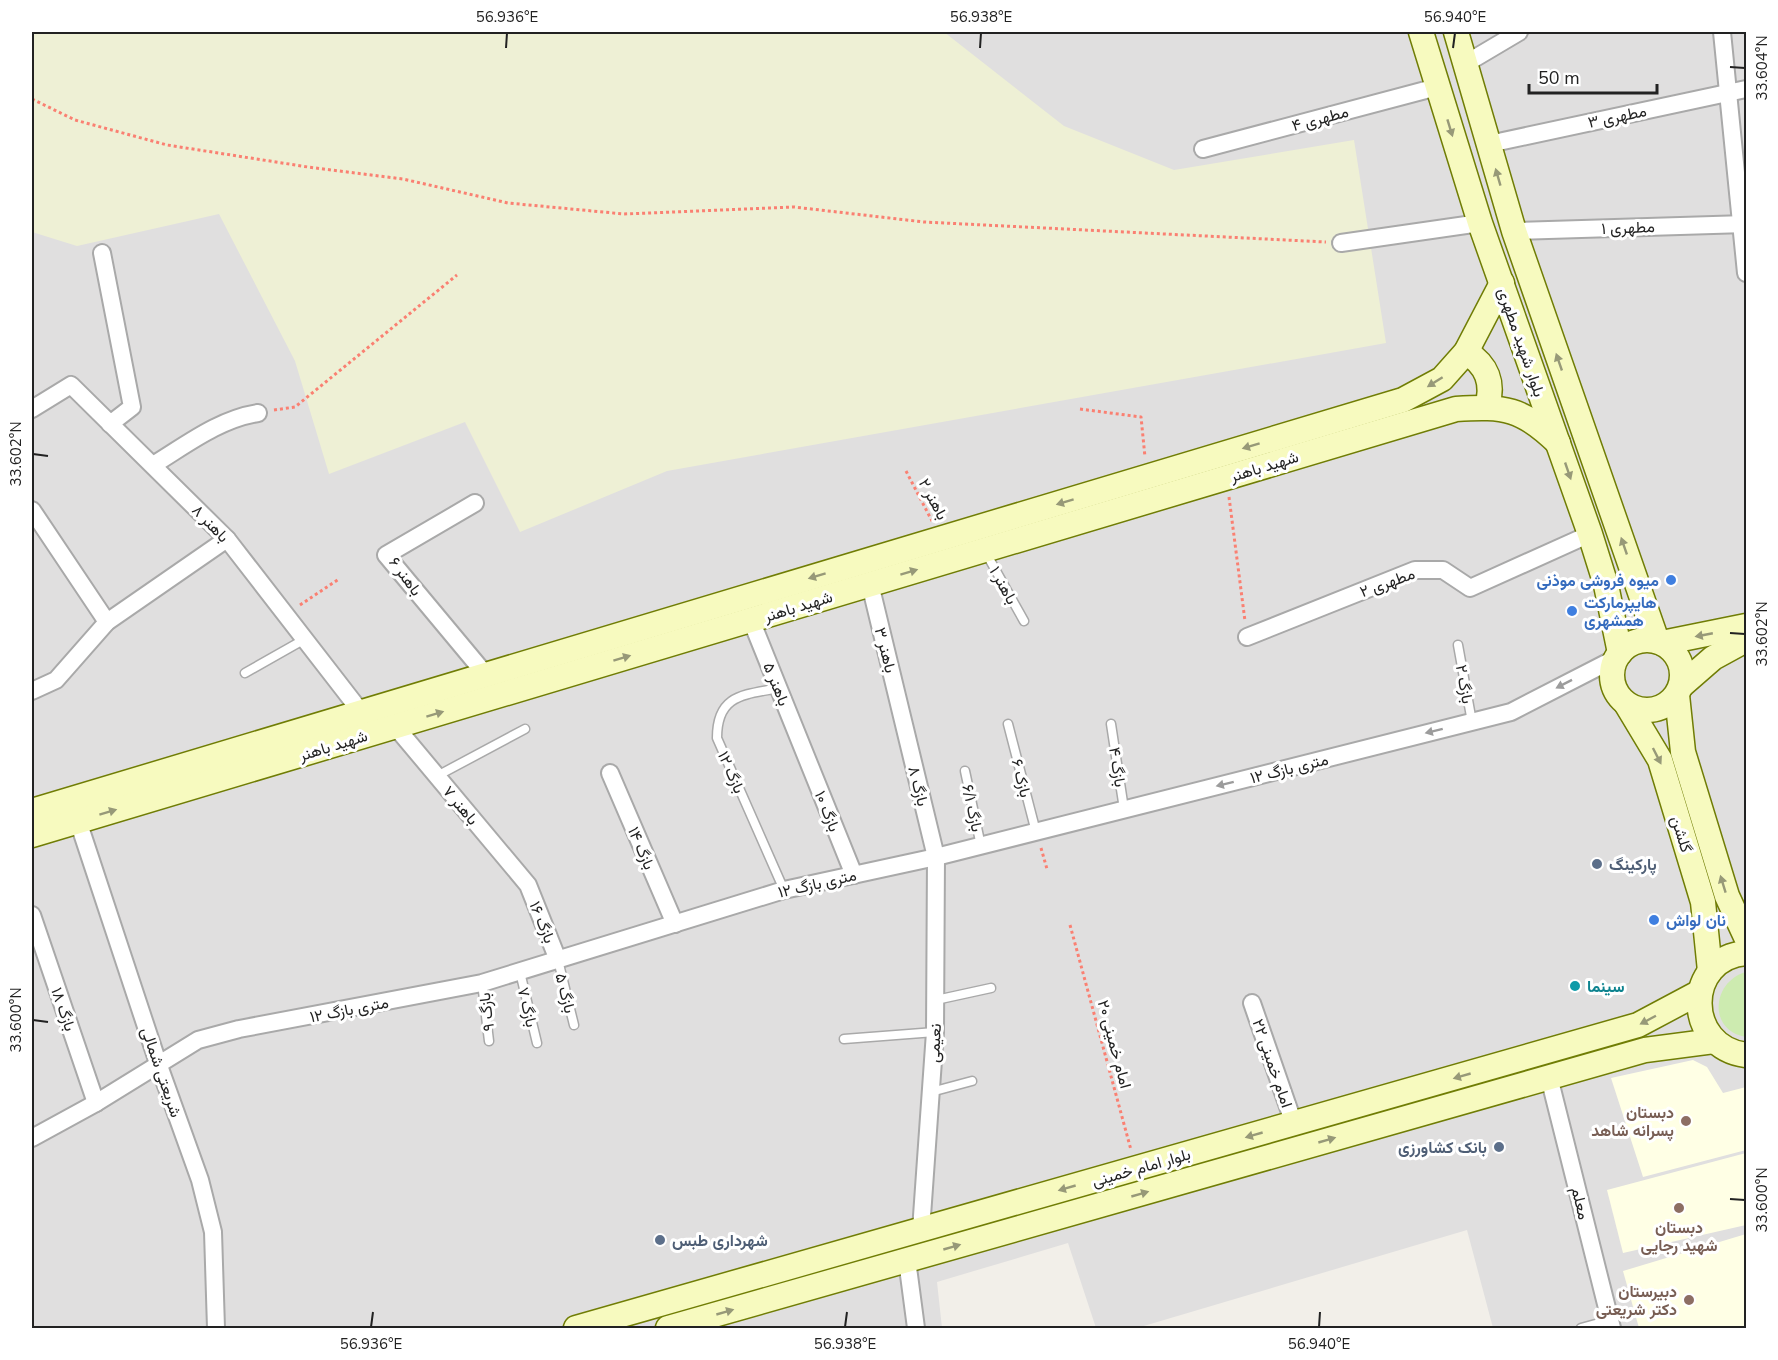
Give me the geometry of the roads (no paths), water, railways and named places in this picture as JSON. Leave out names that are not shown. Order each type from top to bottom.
[{"type":"main road","name":"بلوار شهید مطهری","points":[[1421,32],[1480,223],[1590,534],[1606,585],[1618,655]]},
{"type":"main road","name":"بلوار شهید مطهری","points":[[1456,32],[1514,231],[1659,642]]},
{"type":"main road","name":"شهید باهنر","points":[[32,835],[751,620],[866,573],[942,538],[1403,400],[1442,379],[1466,352],[1502,283]]},
{"type":"main road","points":[[1466,352],[1477,359],[1487,375],[1491,394],[1487,407]]},
{"type":"main road","name":"شهید باهنر","points":[[32,811],[486,675],[866,573],[984,550],[1456,409],[1487,407],[1514,411],[1539,424],[1558,443]]},
{"type":"main road","points":[[1659,642],[1746,626]]},
{"type":"main road","points":[[1679,690],[1682,665],[1671,648],[1659,642],[1646,640],[1636,642],[1618,655],[1611,677],[1618,696],[1638,710],[1649,711],[1660,709],[1670,703],[1679,690],[1713,658],[1746,640]]},
{"type":"main road","name":"گلشن","points":[[1679,690],[1683,752],[1727,896],[1746,937]]},
{"type":"main road","name":"گلشن","points":[[1628,705],[1660,760],[1703,902],[1705,982],[1699,1010],[1704,1027],[1714,1041]]},
{"type":"main road","name":"بلوار امام خمینی","points":[[576,1329],[1638,1025],[1705,982],[1723,960],[1746,953]]},
{"type":"main road","points":[[1714,1041],[1725,1049],[1746,1055]]},
{"type":"main road","name":"بلوار امام خمینی","points":[[668,1328],[1645,1050],[1714,1041]]},
{"type":"street","points":[[1465,64],[1519,32]]},
{"type":"street","points":[[1722,32],[1745,223],[1746,273]]},
{"type":"street","name":"مطهری ۴","points":[[1203,149],[1437,87]]},
{"type":"street","name":"مطهری ۳","points":[[1489,144],[1728,91],[1746,89]]},
{"type":"street","points":[[1341,243],[1480,223]]},
{"type":"street","name":"مطهری ۱","points":[[1514,231],[1745,223]]},
{"type":"street","points":[[102,253],[132,407],[110,424]]},
{"type":"street","name":"باهنر ۸","points":[[32,409],[71,385],[227,539],[361,712]]},
{"type":"street","points":[[153,465],[227,421],[243,415],[258,413]]},
{"type":"street","name":"باهنر ۶","points":[[475,502],[387,555],[486,675]]},
{"type":"street","points":[[32,510],[106,622]]},
{"type":"street","name":"مطهری ۲","points":[[1247,637],[1415,570],[1443,570],[1470,588],[1590,534]]},
{"type":"street","points":[[32,690],[56,680],[106,622],[227,539]]},
{"type":"street","name":"باهنر ۳","points":[[866,573],[901,715]]},
{"type":"street","name":"باهنر ۵","points":[[751,620],[803,748]]},
{"type":"street","name":"۱۲ متری بازگ","points":[[32,1138],[96,1103],[198,1040],[239,1029],[482,983],[784,890],[981,846],[1511,712],[1618,655]]},
{"type":"street","name":"بازگ ۸","points":[[901,715],[936,857]]},
{"type":"street","name":"باهنر ۷","points":[[395,726],[528,885]]},
{"type":"street","name":"بازگ ۱۰","points":[[803,748],[854,875]]},
{"type":"street","name":"بازگ ۱۴","points":[[610,773],[675,924]]},
{"type":"street","name":"شریعتی شمالی","points":[[78,821],[200,1180],[213,1232],[216,1329]]},
{"type":"street","name":"نعیمی","points":[[921,1230],[935,1032],[936,857]]},
{"type":"street","name":"بازگ ۱۶","points":[[528,885],[558,960]]},
{"type":"street","name":"بازگ ۱۸","points":[[32,915],[96,1103]]},
{"type":"street","name":"امام خمینی ۲۲","points":[[1252,1003],[1294,1124]]},
{"type":"street","name":"معلم","points":[[1549,1077],[1611,1324]]},
{"type":"street","points":[[907,1260],[916,1329]]},
{"type":"lane","name":"باهنر ۱","points":[[984,550],[1024,621]]},
{"type":"lane","points":[[244,673],[305,639]]},
{"type":"lane","name":"بازگ ۲","points":[[1458,645],[1472,722]]},
{"type":"lane","name":"بازگ ۱۲","points":[[779,688],[743,695],[728,703],[717,721],[717,738],[784,890]]},
{"type":"lane","name":"بازک ۶","points":[[1008,724],[1036,831]]},
{"type":"lane","name":"بازگ ۴","points":[[1112,724],[1124,809]]},
{"type":"lane","points":[[437,776],[525,729]]},
{"type":"lane","name":"بازگ ۶/۱","points":[[965,771],[981,846]]},
{"type":"lane","name":"بازگ ۵","points":[[558,960],[574,1025]]},
{"type":"lane","name":"بازگ ۷","points":[[520,972],[537,1043]]},
{"type":"lane","name":"بازگ ۹","points":[[482,983],[489,1041]]},
{"type":"lane","points":[[936,1000],[991,988]]},
{"type":"lane","points":[[844,1039],[935,1032]]},
{"type":"lane","points":[[931,1092],[972,1081]]},
{"type":"lane","points":[[1581,1329],[1611,1324]]},
{"type":"place","name":"میوه فروشی موذنی","points":[[1671,580]]},
{"type":"place","name":"هايپرماركت همشهری","points":[[1572,611]]},
{"type":"place","name":"پارکینگ","points":[[1597,864]]},
{"type":"place","name":"نان لواش","points":[[1654,920]]},
{"type":"place","name":"سینما","points":[[1575,986]]},
{"type":"place","name":"دبستان پسرانه شاهد","points":[[1686,1121]]},
{"type":"place","name":"بانک کشاورزی","points":[[1499,1147]]},
{"type":"place","name":"دبستان شهید رجایی","points":[[1679,1208]]},
{"type":"place","name":"شهرداری طبس","points":[[660,1240]]},
{"type":"place","name":"دبیرستان دکتر شریعتی","points":[[1689,1300]]}]
